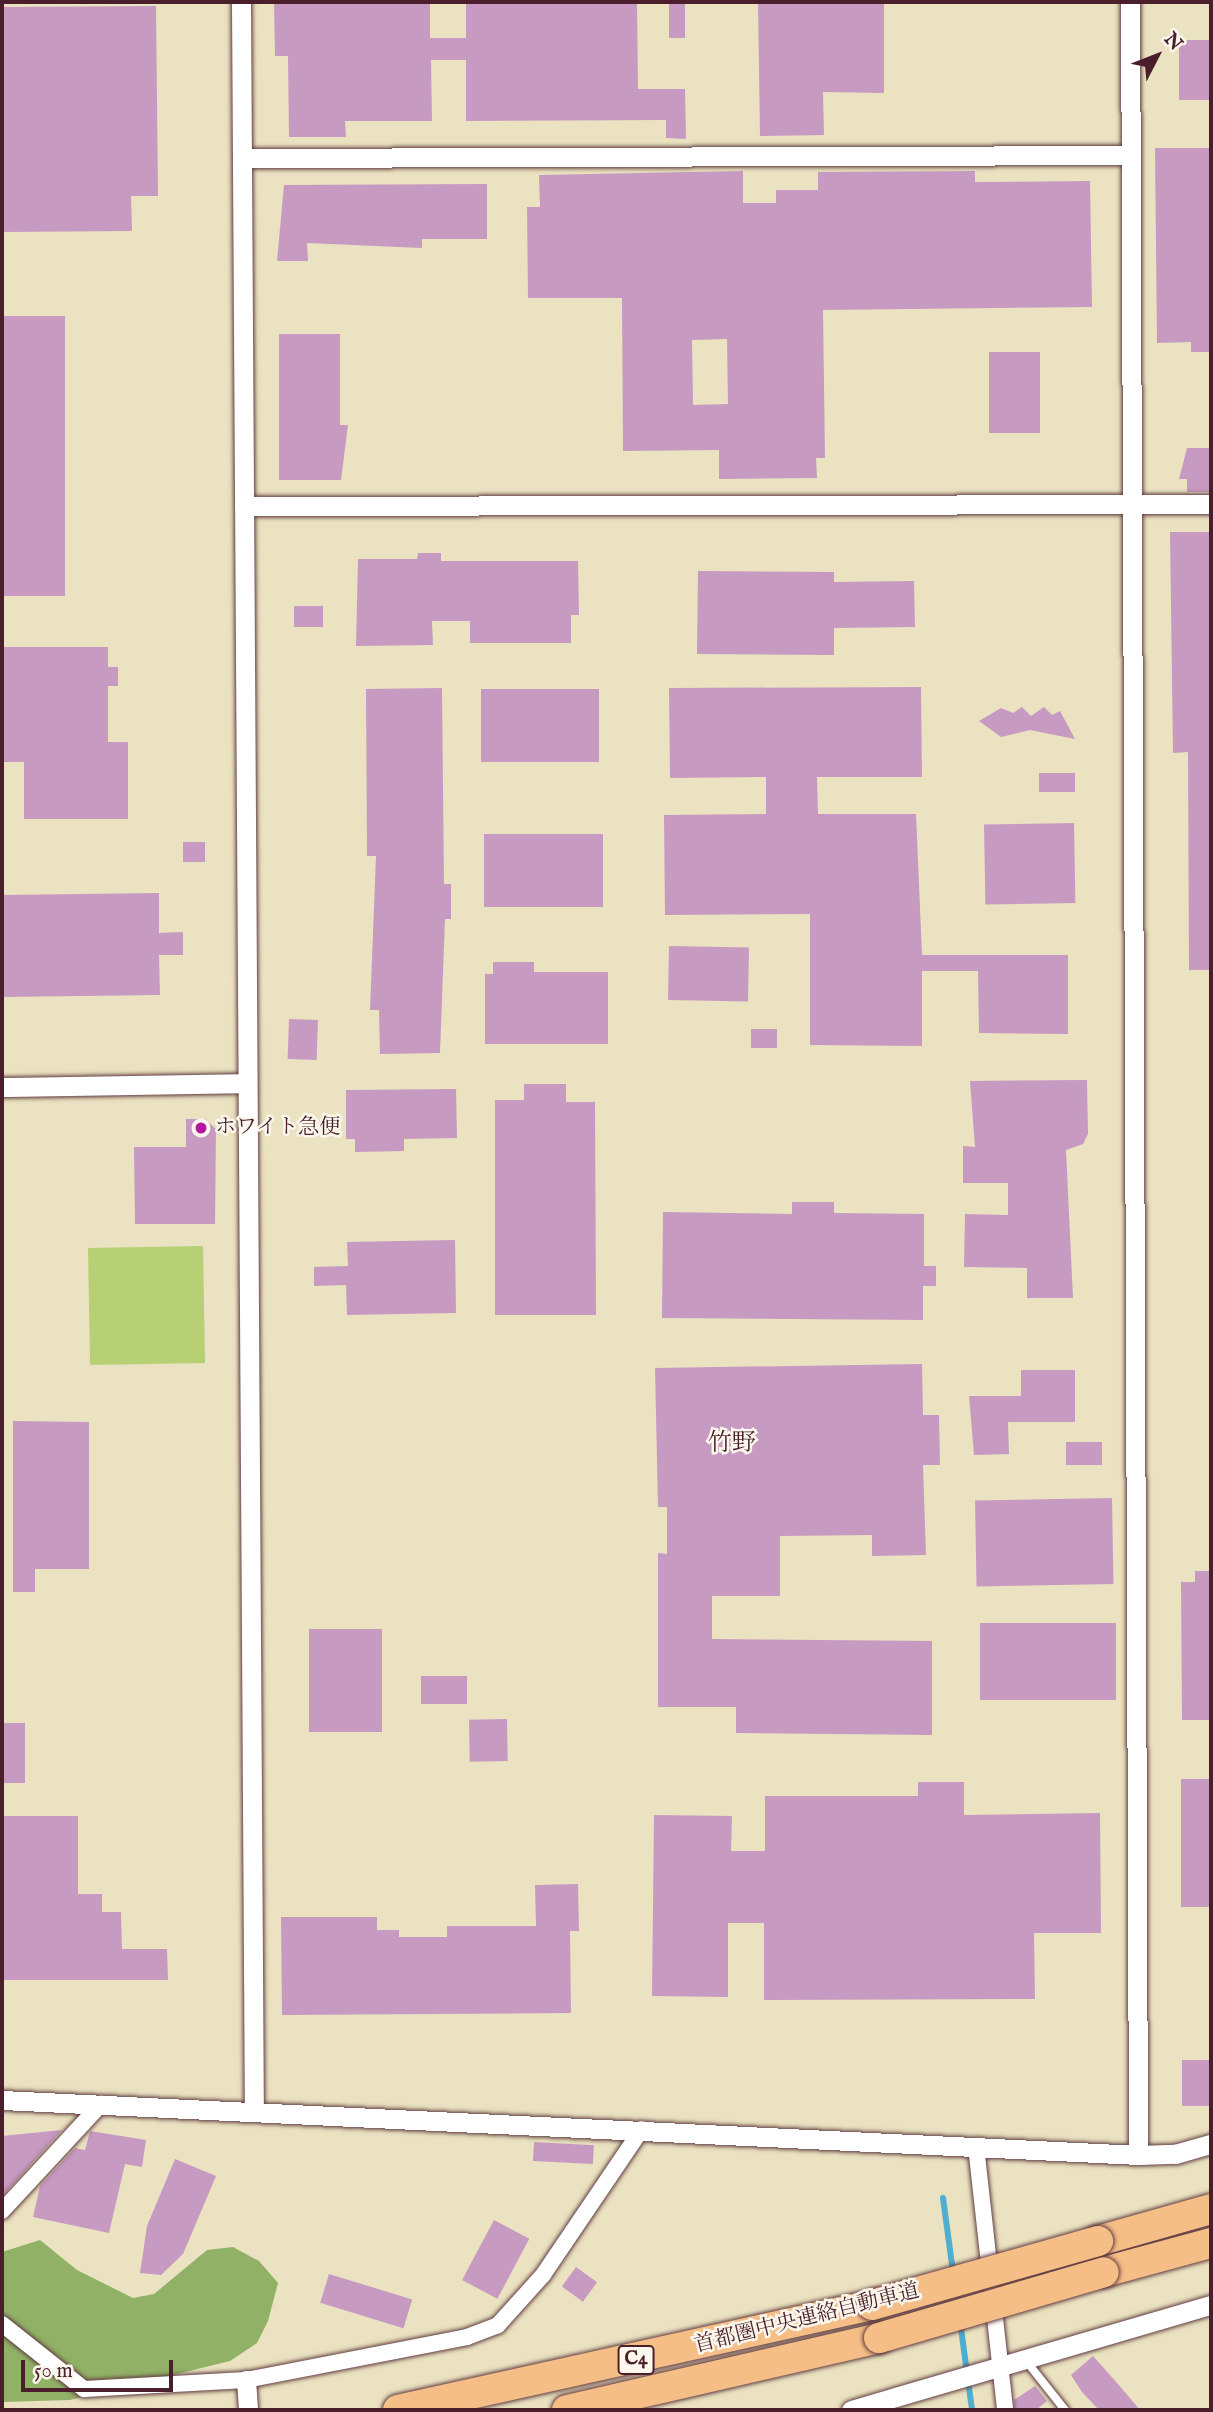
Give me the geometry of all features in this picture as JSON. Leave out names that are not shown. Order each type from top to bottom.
[{"type":"highway","name":"首都圏中央連絡自動車道","points":[[398,2410],[872,2305],[1211,2209]]},
{"type":"highway","name":"首都圏中央連絡自動車道","points":[[567,2410],[878,2338],[1211,2243]]},
{"type":"street","points":[[241,2],[254,2112]]},
{"type":"street","points":[[1130,2],[1138,2155]]},
{"type":"street","points":[[242,158],[1131,155]]},
{"type":"street","points":[[244,506],[1211,504]]},
{"type":"street","points":[[2,1087],[246,1083]]},
{"type":"street","points":[[2,2100],[1138,2155],[1175,2154],[1211,2144]]},
{"type":"street","points":[[2,2211],[101,2105]]},
{"type":"street","points":[[2,2324],[84,2389],[246,2380],[467,2337],[498,2325],[543,2275],[642,2129]]},
{"type":"street","points":[[976,2146],[1005,2410]]},
{"type":"street","points":[[851,2410],[1001,2371],[1211,2305]]},
{"type":"street","points":[[246,2380],[248,2410]]},
{"type":"lane","points":[[1027,2362],[1065,2410]]},
{"type":"green space","points":[[203,1246],[205,1363],[90,1365],[88,1248]]},
{"type":"green space","points":[[40,2240],[77,2270],[133,2298],[154,2294],[207,2250],[233,2247],[259,2261],[278,2283],[268,2321],[257,2343],[230,2361],[70,2400],[2,2402],[2,2252]]},
{"type":"building","points":[[274,2],[430,2],[430,38],[466,38],[466,2],[637,2],[638,89],[685,89],[686,139],[666,138],[666,120],[466,121],[466,60],[431,60],[432,121],[345,121],[346,137],[289,137],[288,56],[275,56]]},
{"type":"building","points":[[669,2],[685,2],[685,38],[669,38]]},
{"type":"building","points":[[758,2],[884,2],[884,93],[823,92],[824,135],[760,136]]},
{"type":"building","points":[[156,6],[158,196],[131,196],[132,231],[2,232],[2,7]]},
{"type":"building","points":[[1179,40],[1211,40],[1211,100],[1179,100]]},
{"type":"building","points":[[1155,148],[1211,148],[1211,352],[1191,352],[1191,342],[1157,343]]},
{"type":"building","points":[[743,171],[743,203],[776,203],[776,190],[818,190],[818,172],[975,171],[975,182],[1090,181],[1092,307],[823,310],[825,458],[816,458],[817,478],[719,479],[719,450],[623,451],[622,298],[528,298],[527,207],[540,207],[539,175]],"holes":[[[727,339],[728,404],[693,405],[692,340]]]},
{"type":"building","points":[[487,184],[487,239],[422,239],[422,248],[307,243],[308,261],[277,261],[284,185]]},
{"type":"building","points":[[2,316],[65,316],[65,596],[2,596]]},
{"type":"building","points":[[279,334],[340,334],[340,425],[348,425],[341,480],[279,480]]},
{"type":"building","points":[[989,352],[1040,352],[1040,433],[989,433]]},
{"type":"building","points":[[1187,448],[1211,448],[1211,492],[1187,492],[1187,479],[1179,479]]},
{"type":"building","points":[[1170,532],[1211,532],[1211,970],[1189,970],[1188,752],[1173,753]]},
{"type":"building","points":[[418,553],[441,553],[441,561],[578,561],[579,615],[571,615],[571,643],[470,643],[470,621],[432,621],[433,645],[356,646],[358,559],[417,559]]},
{"type":"building","points":[[698,571],[834,572],[834,582],[914,581],[915,627],[834,628],[834,655],[697,654]]},
{"type":"building","points":[[294,606],[323,606],[323,627],[294,627]]},
{"type":"building","points":[[2,647],[108,647],[108,667],[118,667],[118,686],[108,686],[108,742],[128,742],[128,819],[24,819],[24,762],[2,762]]},
{"type":"building","points":[[921,687],[922,777],[817,777],[818,814],[916,814],[922,955],[1068,955],[1068,1034],[979,1033],[978,971],[922,971],[922,1046],[810,1045],[810,914],[665,915],[664,815],[766,814],[766,777],[670,778],[669,688]]},
{"type":"building","points":[[442,688],[444,884],[451,884],[451,919],[445,919],[440,1053],[380,1054],[379,1010],[370,1010],[376,856],[367,856],[366,689]]},
{"type":"building","points":[[481,689],[599,689],[599,762],[481,762]]},
{"type":"building","points":[[1022,707],[1031,716],[1044,707],[1052,715],[1060,711],[1075,739],[1030,730],[1001,737],[979,721],[1001,708],[1013,713]]},
{"type":"building","points":[[1039,773],[1075,773],[1075,792],[1039,792]]},
{"type":"building","points":[[1074,823],[1075,903],[985,905],[984,825]]},
{"type":"building","points":[[484,834],[603,834],[603,907],[484,907]]},
{"type":"building","points":[[183,842],[205,842],[205,862],[183,862]]},
{"type":"building","points":[[159,893],[159,933],[183,932],[183,955],[159,955],[160,995],[2,997],[2,895]]},
{"type":"building","points":[[669,946],[749,947],[748,1001],[668,1000]]},
{"type":"building","points":[[493,962],[534,962],[534,972],[608,972],[608,1044],[485,1044],[485,974],[493,974]]},
{"type":"building","points":[[289,1019],[318,1020],[317,1060],[288,1059]]},
{"type":"building","points":[[751,1029],[777,1029],[777,1048],[751,1048]]},
{"type":"building","points":[[1087,1080],[1088,1134],[1083,1144],[1066,1150],[1073,1298],[1027,1298],[1027,1268],[964,1267],[965,1214],[1008,1215],[1008,1183],[963,1183],[963,1146],[975,1147],[970,1081]]},
{"type":"building","points":[[524,1084],[566,1084],[566,1102],[595,1102],[596,1315],[495,1315],[495,1100],[524,1100]]},
{"type":"building","points":[[456,1089],[457,1138],[404,1139],[404,1151],[355,1152],[355,1139],[346,1139],[346,1090]]},
{"type":"building","points":[[186,1119],[205,1119],[216,1129],[215,1224],[135,1224],[134,1147],[186,1147]]},
{"type":"building","points":[[792,1202],[834,1202],[834,1213],[924,1214],[924,1266],[936,1266],[936,1286],[923,1286],[923,1320],[662,1318],[663,1212],[792,1214]]},
{"type":"building","points":[[455,1240],[456,1313],[347,1315],[346,1285],[314,1286],[314,1267],[348,1266],[347,1242]]},
{"type":"building","points":[[922,1364],[923,1415],[939,1415],[940,1465],[923,1465],[926,1555],[872,1556],[872,1535],[780,1536],[780,1596],[712,1596],[712,1639],[932,1641],[932,1735],[736,1733],[736,1707],[658,1707],[658,1553],[667,1554],[667,1507],[658,1507],[655,1368]]},
{"type":"building","points":[[1021,1370],[1075,1370],[1075,1422],[1008,1422],[1009,1454],[974,1455],[969,1396],[1021,1396]]},
{"type":"building","points":[[13,1421],[89,1422],[89,1569],[35,1569],[35,1592],[13,1592]]},
{"type":"building","points":[[1066,1442],[1102,1442],[1102,1465],[1066,1465]]},
{"type":"building","points":[[1112,1498],[1114,1584],[977,1586],[975,1500]]},
{"type":"building","points":[[1195,1571],[1211,1571],[1211,1720],[1182,1720],[1181,1582],[1195,1582]]},
{"type":"building","points":[[980,1623],[1116,1623],[1116,1700],[980,1700]]},
{"type":"building","points":[[309,1629],[382,1629],[382,1732],[309,1732]]},
{"type":"building","points":[[421,1676],[467,1676],[467,1704],[421,1704]]},
{"type":"building","points":[[507,1719],[508,1761],[470,1762],[469,1720]]},
{"type":"building","points":[[2,1723],[25,1723],[25,1783],[2,1783]]},
{"type":"building","points":[[1181,1779],[1211,1779],[1211,1907],[1181,1907]]},
{"type":"building","points":[[918,1782],[964,1782],[964,1815],[1100,1813],[1101,1933],[1034,1933],[1035,1999],[764,2000],[764,1923],[728,1923],[728,1997],[652,1996],[654,1815],[732,1816],[731,1851],[765,1851],[765,1796],[918,1796]]},
{"type":"building","points":[[2,1816],[78,1816],[78,1894],[102,1894],[102,1912],[121,1912],[122,1949],[167,1949],[168,1980],[2,1980]]},
{"type":"building","points":[[578,1884],[579,1931],[570,1931],[571,2013],[282,2015],[281,1917],[377,1917],[377,1930],[399,1930],[399,1937],[447,1937],[447,1926],[536,1926],[535,1885]]},
{"type":"building","points":[[1182,2060],[1211,2060],[1211,2106],[1182,2106]]},
{"type":"building","points":[[62,2130],[2,2196],[2,2136]]},
{"type":"building","points":[[90,2131],[146,2140],[142,2167],[125,2164],[109,2233],[33,2217],[40,2186],[75,2148],[85,2150]]},
{"type":"building","points":[[534,2142],[594,2145],[593,2164],[533,2161]]},
{"type":"building","points":[[175,2159],[216,2176],[183,2254],[161,2275],[140,2273],[147,2226]]},
{"type":"building","points":[[494,2220],[529,2239],[497,2299],[462,2280]]},
{"type":"building","points":[[576,2267],[597,2282],[583,2302],[562,2286]]},
{"type":"building","points":[[329,2274],[412,2299],[403,2328],[320,2303]]},
{"type":"building","points":[[1093,2356],[1140,2410],[1099,2410],[1082,2392],[1071,2375]]},
{"type":"building","points":[[1035,2386],[1047,2401],[1036,2410],[1015,2410],[1014,2400]]},
{"type":"waterway","points":[[943,2198],[953,2272]]},
{"type":"waterway","points":[[960,2321],[972,2410]]},
{"type":"place","name":"ホワイト急便","points":[[201,1128]]},
{"type":"district","name":"竹野","points":[[732,1444]]}]
